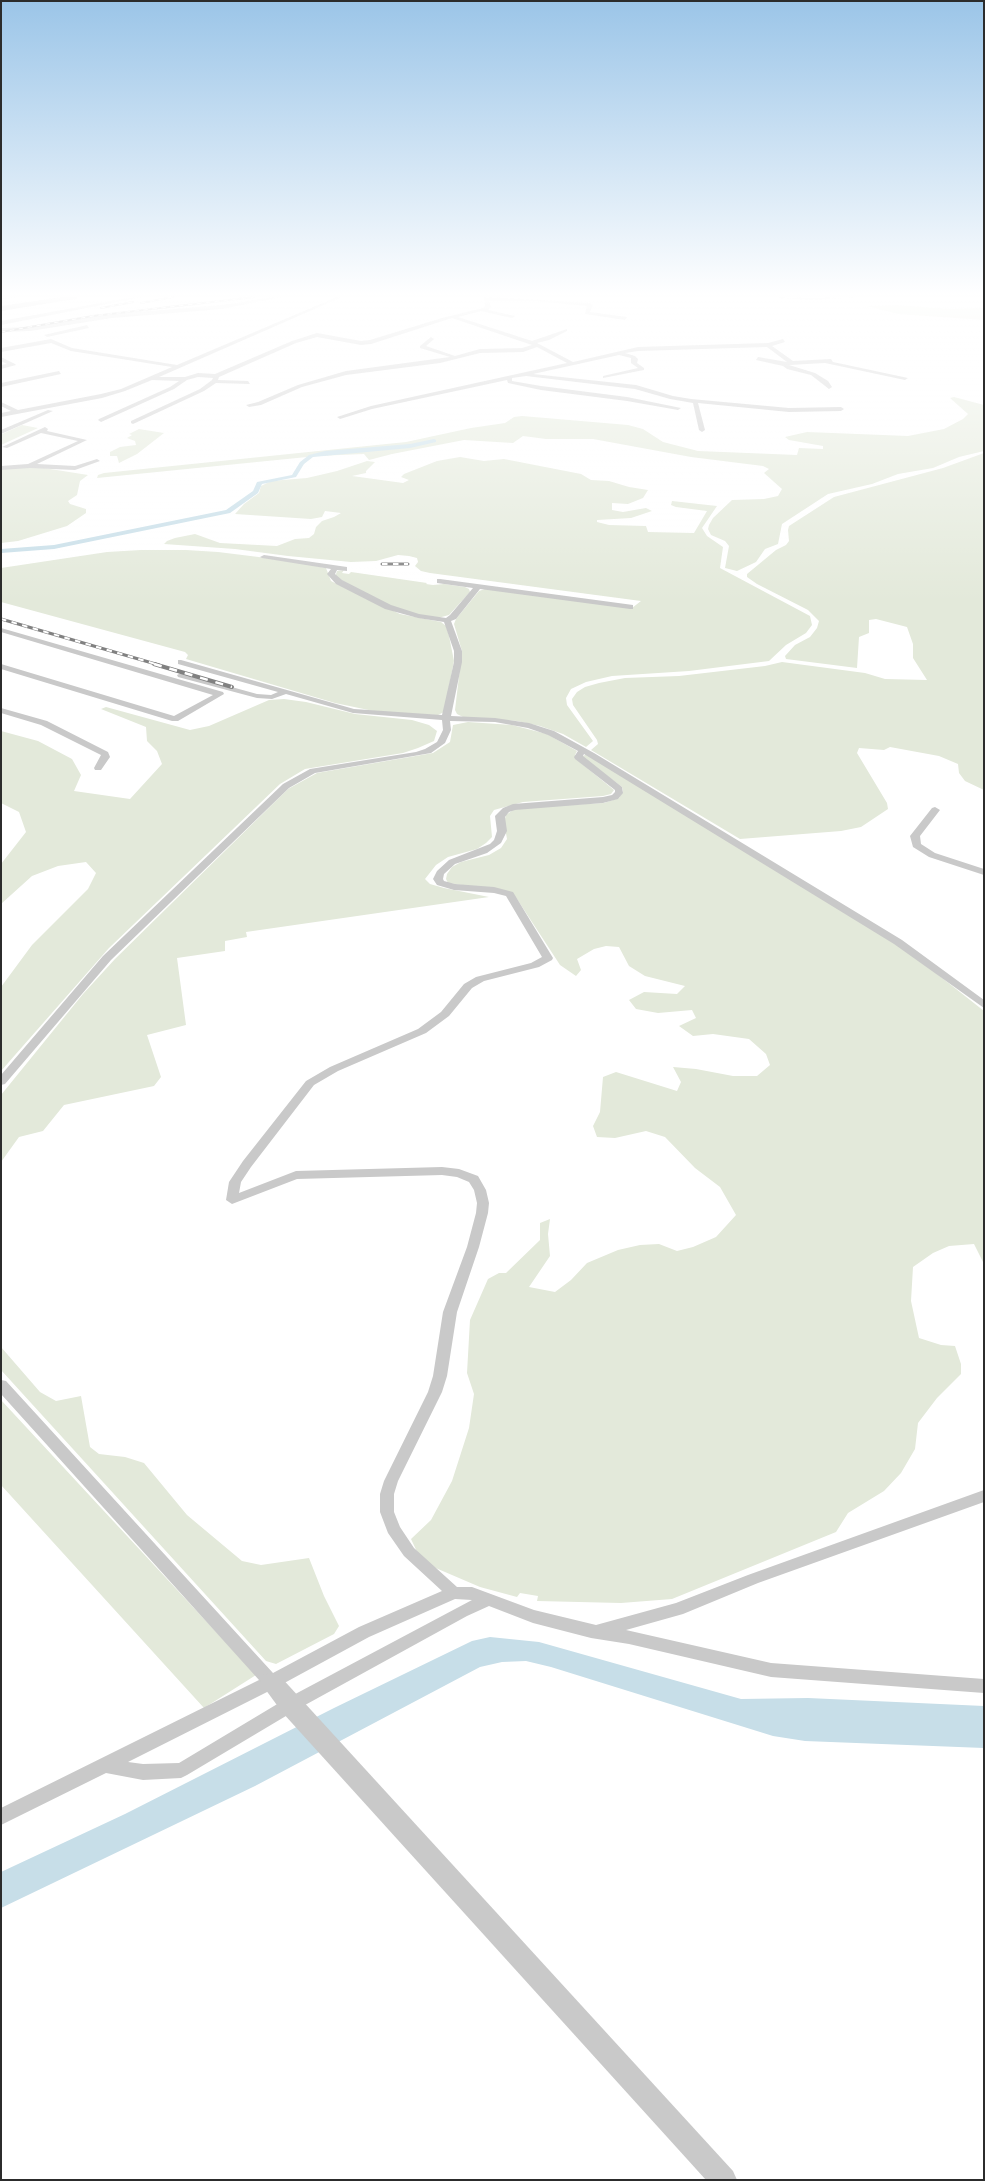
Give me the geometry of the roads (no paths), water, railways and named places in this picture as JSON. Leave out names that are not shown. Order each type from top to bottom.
[{"type":"street","points":[[1,415],[85,399]]},
{"type":"street","points":[[101,420],[148,399]]},
{"type":"street","points":[[133,422],[185,399]]},
{"type":"street","points":[[249,405],[259,404],[271,399]]},
{"type":"street","points":[[340,416],[412,399]]},
{"type":"street","points":[[624,399],[678,408]]},
{"type":"street","points":[[678,399],[789,410],[841,409]]},
{"type":"street","points":[[695,401],[702,430]]},
{"type":"street","points":[[1,432],[70,402]]},
{"type":"street","points":[[1,404],[17,412]]},
{"type":"street","points":[[5,447],[48,427],[24,422]]},
{"type":"street","points":[[29,466],[84,440],[40,431]]},
{"type":"street","points":[[1,468],[29,466],[75,468],[98,461]]},
{"type":"street","points":[[264,557],[344,569]]},
{"type":"street","points":[[336,567],[331,574],[339,582],[381,603],[404,613],[447,620],[454,617],[478,586]]},
{"type":"street","points":[[440,581],[630,607]]},
{"type":"street","points":[[1,1082],[107,958],[286,786],[313,771],[428,751],[436,747],[445,737],[447,730],[446,718],[458,662],[458,651],[447,620]]},
{"type":"street","points":[[1,630],[220,694],[175,719],[1,666]]},
{"type":"street","points":[[181,662],[283,692],[365,713],[516,723],[563,738],[898,942],[984,1005]]},
{"type":"street","points":[[181,675],[257,696],[272,697],[283,692]]},
{"type":"street","points":[[1,710],[44,723],[105,754],[106,757],[98,768]]},
{"type":"street","points":[[454,1592],[409,1552],[392,1529],[387,1512],[387,1494],[395,1472],[435,1392],[440,1376],[450,1312],[473,1247],[482,1213],[483,1203],[480,1190],[474,1179],[459,1173],[442,1171],[296,1175],[232,1200],[235,1182],[310,1083],[334,1069],[422,1031],[445,1014],[468,986],[480,979],[535,965],[548,958],[510,894],[494,890],[454,887],[440,883],[438,880],[440,873],[452,862],[484,851],[498,841],[502,830],[500,816],[506,810],[513,807],[603,800],[615,797],[619,793],[619,789],[578,757],[580,753]]},
{"type":"street","points":[[936,810],[917,832],[914,840],[916,844],[932,855],[984,872]]},
{"type":"street","points":[[1,1385],[724,2180]]},
{"type":"street","points":[[591,1631],[612,1628],[678,1609],[753,1579],[984,1496]]},
{"type":"street","points":[[1,1817],[271,1682],[364,1632],[454,1592],[472,1593],[533,1616],[591,1631],[629,1637],[771,1670],[984,1686]]},
{"type":"street","points":[[104,1765],[143,1772],[181,1770],[290,1705],[462,1611],[489,1600]]},
{"type":"water","points":[[490,1637],[539,1642],[741,1699],[808,1698],[984,1706],[984,1748],[805,1741],[773,1736],[551,1667],[526,1661],[502,1662],[480,1667],[255,1786],[1,1908],[1,1872],[125,1814],[334,1708],[472,1641]]},
{"type":"waterway","points":[[1,551],[54,547],[228,512],[256,492],[259,483],[294,476],[302,463],[311,456],[325,453],[410,446],[434,441]]},
{"type":"railway","points":[[382,564],[408,564]]},
{"type":"railway","points":[[1,619],[159,665]]},
{"type":"railway","points":[[154,664],[232,687]]}]
